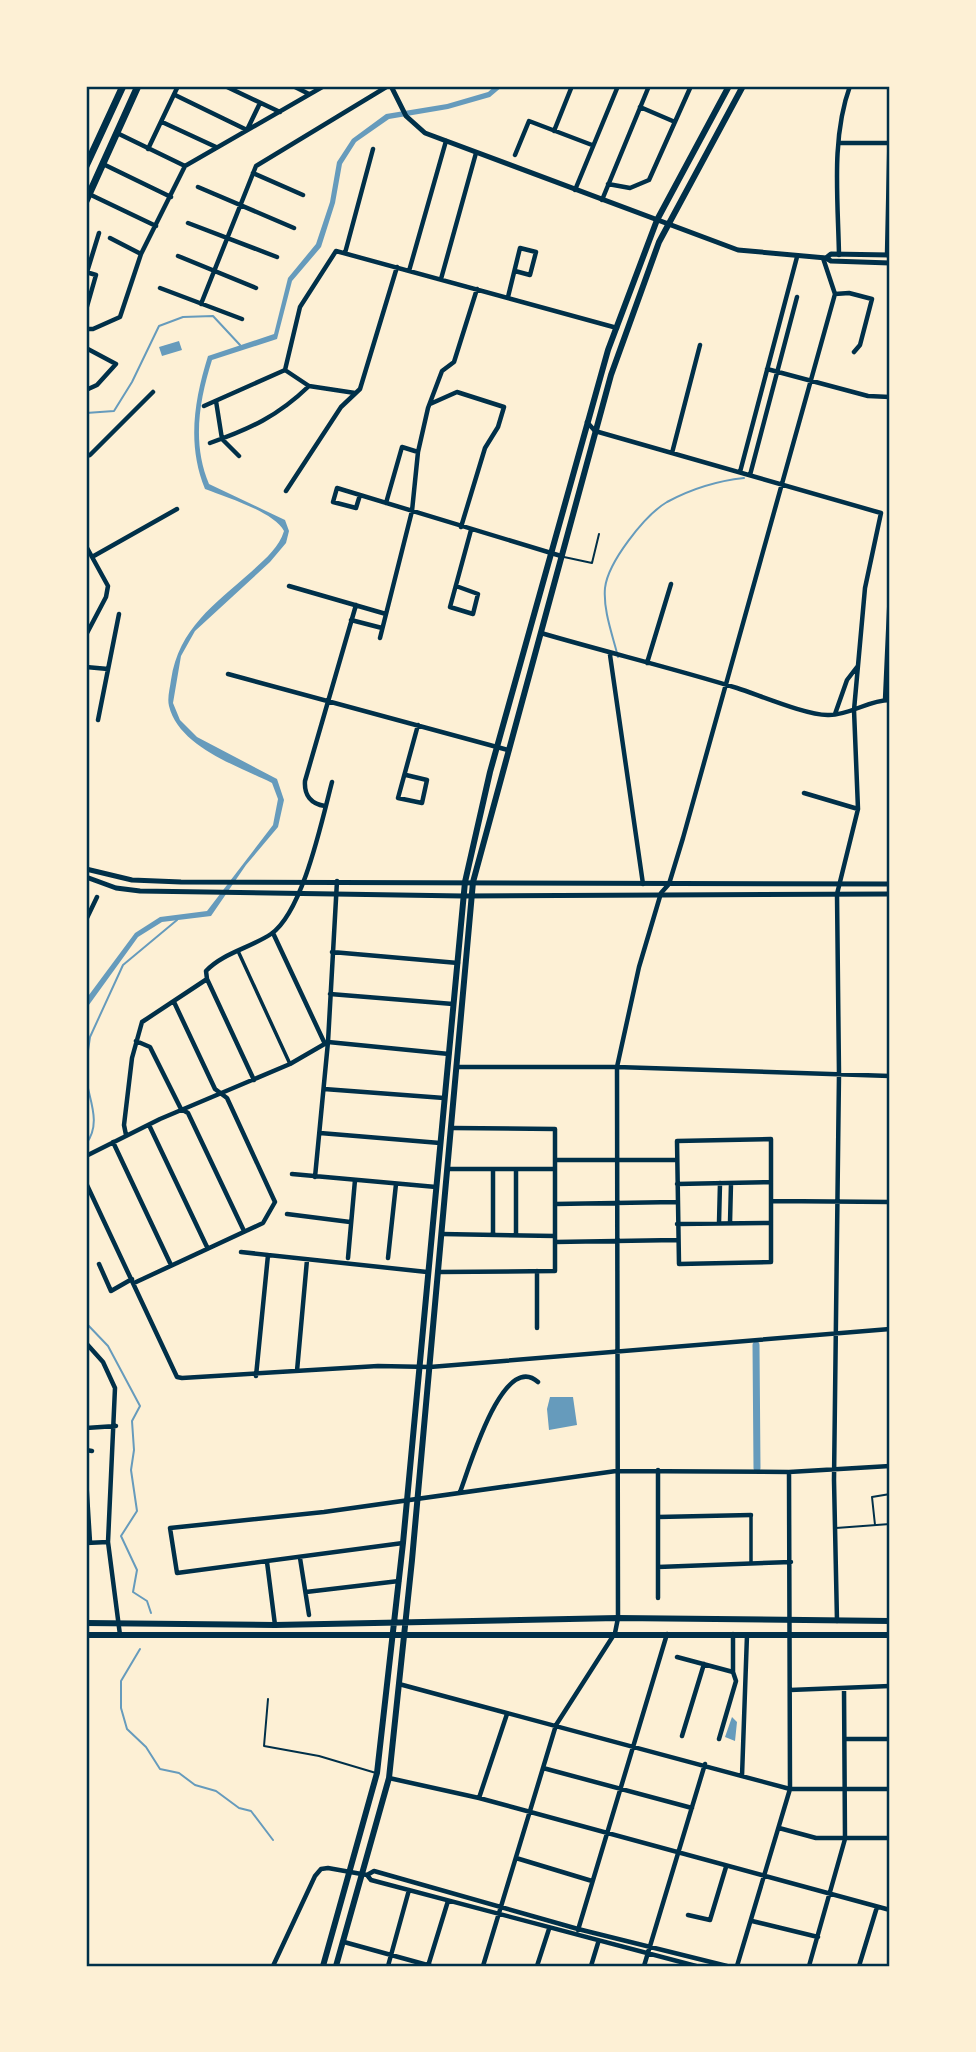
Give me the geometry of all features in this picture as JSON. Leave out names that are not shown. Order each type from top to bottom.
[{"type":"main road","points":[[86,166],[123,86]]},
{"type":"main road","points":[[88,197],[138,86]]},
{"type":"main road","points":[[323,1966],[377,1773],[403,1544],[464,882],[587,422],[617,328],[657,220],[729,86]]},
{"type":"main road","points":[[336,1966],[365,1874],[388,1778],[406,1622],[449,1169],[473,882],[595,431],[629,324],[668,224],[743,86]]},
{"type":"main road","points":[[86,1623],[275,1625],[618,1618],[890,1622]]},
{"type":"main road","points":[[86,1635],[890,1635]]},
{"type":"street","points":[[148,149],[178,86]]},
{"type":"street","points":[[225,86],[281,112]]},
{"type":"street","points":[[293,86],[309,94]]},
{"type":"street","points":[[86,329],[93,329],[120,317],[141,254],[185,166],[324,86]]},
{"type":"street","points":[[554,131],[572,86]]},
{"type":"street","points":[[575,190],[618,86]]},
{"type":"street","points":[[602,200],[649,86]]},
{"type":"street","points":[[608,184],[630,188],[649,180],[691,86]]},
{"type":"street","points":[[838,262],[841,111],[850,86]]},
{"type":"street","points":[[201,304],[256,166],[391,87],[411,122],[425,133],[738,250],[825,258],[838,262],[890,263]]},
{"type":"street","points":[[175,94],[247,130]]},
{"type":"street","points":[[247,130],[260,103]]},
{"type":"street","points":[[640,107],[675,122]]},
{"type":"street","points":[[825,258],[839,254],[889,255],[890,117]]},
{"type":"street","points":[[515,155],[529,121],[592,145]]},
{"type":"street","points":[[162,122],[216,147]]},
{"type":"street","points":[[117,133],[185,166]]},
{"type":"street","points":[[409,271],[446,141]]},
{"type":"street","points":[[839,143],[888,143]]},
{"type":"street","points":[[345,253],[373,149]]},
{"type":"street","points":[[440,279],[476,153]]},
{"type":"street","points":[[103,164],[171,197]]},
{"type":"street","points":[[253,173],[303,195]]},
{"type":"street","points":[[198,187],[294,228]]},
{"type":"street","points":[[88,197],[156,226]]},
{"type":"street","points":[[188,223],[277,257]]},
{"type":"street","points":[[86,310],[96,275],[86,272],[99,233]]},
{"type":"street","points":[[110,238],[141,254]]},
{"type":"street","points":[[508,297],[520,248],[536,252],[530,275],[515,271]]},
{"type":"street","points":[[285,370],[300,307],[337,251],[617,328]]},
{"type":"street","points":[[178,256],[256,288]]},
{"type":"street","points":[[740,472],[797,257]]},
{"type":"street","points":[[483,1966],[556,1725],[615,1633],[618,1618],[617,1067],[634,989],[661,893],[669,884],[835,294],[825,258]]},
{"type":"street","points":[[286,491],[317,441],[360,389],[397,267]]},
{"type":"street","points":[[160,288],[242,319]]},
{"type":"street","points":[[380,638],[412,512],[418,452],[430,405],[439,376],[454,362],[477,289]]},
{"type":"street","points":[[835,294],[869,296],[872,299],[860,345],[854,352]]},
{"type":"street","points":[[750,475],[797,297]]},
{"type":"street","points":[[672,453],[700,345]]},
{"type":"street","points":[[86,348],[116,364],[97,385],[86,390]]},
{"type":"street","points":[[767,369],[868,396],[890,397]]},
{"type":"street","points":[[285,370],[309,386],[355,393]]},
{"type":"street","points":[[204,406],[285,370]]},
{"type":"street","points":[[210,443],[253,427],[285,409],[309,386]]},
{"type":"street","points":[[88,456],[153,392]]},
{"type":"street","points":[[430,405],[457,392],[504,407],[478,471],[461,527]]},
{"type":"street","points":[[216,401],[222,439],[239,456]]},
{"type":"street","points":[[587,422],[595,431],[881,513],[865,588],[854,710],[858,809],[837,894],[839,1074],[834,1471],[837,1622]]},
{"type":"street","points":[[386,503],[402,447],[418,452]]},
{"type":"street","points":[[360,495],[356,508],[333,502],[337,488],[561,556]]},
{"type":"street","points":[[92,557],[177,509]]},
{"type":"street","points":[[456,586],[478,593],[473,614],[450,607],[471,530]]},
{"type":"street","points":[[86,546],[108,586],[106,597],[86,635]]},
{"type":"street","points":[[647,663],[671,584]]},
{"type":"street","points":[[289,586],[386,614]]},
{"type":"street","points":[[540,633],[610,655],[726,685],[817,714],[835,714],[854,710],[866,703],[888,700],[890,590]]},
{"type":"street","points":[[326,806],[318,805],[307,795],[305,780],[356,605]]},
{"type":"street","points":[[98,720],[119,614]]},
{"type":"street","points":[[351,621],[382,628]]},
{"type":"street","points":[[610,655],[643,884]]},
{"type":"street","points":[[835,714],[847,680],[858,666]]},
{"type":"street","points":[[86,667],[108,669]]},
{"type":"street","points":[[228,674],[508,750]]},
{"type":"street","points":[[406,775],[427,780],[422,803],[398,798],[418,725]]},
{"type":"street","points":[[254,1080],[207,979],[206,971],[214,962],[274,933],[304,884],[332,782]]},
{"type":"street","points":[[804,793],[858,809]]},
{"type":"street","points":[[86,869],[132,880],[238,883],[304,884],[337,881],[890,884]]},
{"type":"street","points":[[86,877],[128,890],[212,892],[463,896],[890,894]]},
{"type":"street","points":[[316,1177],[337,881]]},
{"type":"street","points":[[86,920],[97,897]]},
{"type":"street","points":[[274,933],[327,1043]]},
{"type":"street","points":[[238,951],[290,1064]]},
{"type":"street","points":[[332,952],[458,963]]},
{"type":"street","points":[[126,1136],[126,1111],[136,1041],[142,1022],[207,979]]},
{"type":"street","points":[[330,994],[453,1004]]},
{"type":"street","points":[[99,1264],[111,1291],[263,1223],[272,1213],[275,1202],[224,1094],[215,1089],[174,1002]]},
{"type":"street","points":[[136,1041],[150,1047],[181,1109],[186,1110],[244,1231]]},
{"type":"street","points":[[86,1156],[149,1125],[290,1064],[327,1043],[449,1054]]},
{"type":"street","points":[[458,1068],[617,1067],[890,1076]]},
{"type":"street","points":[[324,1089],[444,1098]]},
{"type":"street","points":[[149,1125],[207,1248]]},
{"type":"street","points":[[439,1272],[555,1271],[555,1129],[452,1128]]},
{"type":"street","points":[[320,1133],[440,1143]]},
{"type":"street","points":[[771,1139],[771,1262],[679,1264],[677,1160],[677,1141],[771,1139]]},
{"type":"street","points":[[114,1142],[171,1265]]},
{"type":"street","points":[[555,1160],[677,1160]]},
{"type":"street","points":[[449,1169],[555,1170]]},
{"type":"street","points":[[493,1169],[493,1235]]},
{"type":"street","points":[[516,1169],[516,1235]]},
{"type":"street","points":[[292,1174],[436,1187]]},
{"type":"street","points":[[348,1258],[355,1180]]},
{"type":"street","points":[[677,1184],[771,1182]]},
{"type":"street","points":[[86,1183],[177,1377],[181,1378],[430,1367],[890,1329]]},
{"type":"street","points":[[719,1223],[720,1183]]},
{"type":"street","points":[[730,1223],[731,1183]]},
{"type":"street","points":[[388,1258],[396,1184]]},
{"type":"street","points":[[772,1200],[890,1202]]},
{"type":"street","points":[[555,1204],[676,1202]]},
{"type":"street","points":[[287,1214],[350,1222]]},
{"type":"street","points":[[677,1224],[771,1223]]},
{"type":"street","points":[[442,1234],[555,1236]]},
{"type":"street","points":[[555,1242],[677,1240]]},
{"type":"street","points":[[241,1252],[427,1272]]},
{"type":"street","points":[[256,1376],[268,1255]]},
{"type":"street","points":[[297,1371],[307,1260]]},
{"type":"street","points":[[537,1271],[537,1328]]},
{"type":"street","points":[[86,1343],[103,1362],[115,1388],[116,1426],[108,1542],[120,1635]]},
{"type":"street","points":[[460,1492],[501,1395],[512,1380],[522,1375],[530,1376],[538,1382]]},
{"type":"street","points":[[86,1428],[116,1426]]},
{"type":"street","points":[[86,1450],[92,1451]]},
{"type":"street","points":[[403,1544],[177,1573],[170,1528],[324,1512],[616,1471],[789,1472],[890,1466]]},
{"type":"street","points":[[658,1470],[658,1598]]},
{"type":"street","points":[[737,1966],[790,1789],[789,1472]]},
{"type":"street","points":[[86,1480],[88,1542],[108,1542]]},
{"type":"street","points":[[658,1517],[751,1515],[751,1563]]},
{"type":"street","points":[[300,1558],[309,1615]]},
{"type":"street","points":[[267,1562],[275,1625]]},
{"type":"street","points":[[659,1567],[791,1562]]},
{"type":"street","points":[[306,1592],[398,1581]]},
{"type":"street","points":[[576,1937],[618,1789],[667,1633]]},
{"type":"street","points":[[719,1739],[736,1681],[733,1672],[733,1634]]},
{"type":"street","points":[[742,1776],[747,1634]]},
{"type":"street","points":[[677,1657],[733,1672]]},
{"type":"street","points":[[682,1736],[704,1664]]},
{"type":"street","points":[[399,1684],[790,1789],[890,1789]]},
{"type":"street","points":[[790,1690],[890,1686]]},
{"type":"street","points":[[809,1966],[832,1895],[845,1839],[844,1688]]},
{"type":"street","points":[[479,1798],[507,1714]]},
{"type":"street","points":[[846,1739],[890,1739]]},
{"type":"street","points":[[644,1966],[705,1764]]},
{"type":"street","points":[[543,1768],[692,1808]]},
{"type":"street","points":[[388,1778],[479,1798],[890,1910]]},
{"type":"street","points":[[779,1828],[816,1838],[890,1838]]},
{"type":"street","points":[[516,1858],[592,1881]]},
{"type":"street","points":[[688,1915],[710,1920],[726,1867]]},
{"type":"street","points":[[273,1966],[315,1877],[328,1868],[365,1874],[374,1871],[502,1905],[578,1929],[727,1966]]},
{"type":"street","points":[[365,1874],[371,1880],[692,1966]]},
{"type":"street","points":[[388,1966],[409,1890]]},
{"type":"street","points":[[344,1942],[429,1966],[448,1901]]},
{"type":"street","points":[[859,1966],[877,1906]]},
{"type":"street","points":[[752,1921],[818,1937]]},
{"type":"street","points":[[537,1966],[550,1929]]},
{"type":"street","points":[[591,1966],[598,1942]]},
{"type":"lane","points":[[561,556],[592,563],[599,534]]},
{"type":"lane","points":[[876,1525],[872,1497],[890,1494]]},
{"type":"lane","points":[[835,1529],[890,1524]]},
{"type":"lane","points":[[268,1699],[264,1746],[318,1756],[377,1773]]},
{"type":"water","points":[[495,86],[503,86],[490,97],[448,109],[389,119],[356,142],[342,164],[335,203],[321,247],[292,281],[277,339],[212,360],[199,422],[200,454],[209,484],[285,520],[289,531],[286,543],[270,562],[195,631],[181,656],[173,703],[180,720],[197,737],[277,779],[284,800],[278,827],[246,865],[211,916],[162,922],[138,937],[86,1009],[86,999],[135,933],[160,917],[207,911],[273,825],[278,799],[272,783],[227,762],[197,744],[175,720],[168,703],[175,662],[190,632],[212,607],[270,553],[279,543],[284,531],[279,524],[260,511],[205,489],[196,456],[194,423],[208,356],[274,334],[288,278],[316,244],[330,202],[337,162],[352,139],[386,114],[447,104],[488,92]]},
{"type":"water","points":[[179,341],[182,350],[162,356],[159,347]]},
{"type":"water","points":[[550,1397],[573,1397],[577,1425],[549,1430],[547,1409]]},
{"type":"water","points":[[732,1717],[737,1722],[735,1741],[725,1737]]},
{"type":"waterway","points":[[86,413],[114,411],[132,382],[159,326],[183,317],[213,316],[240,345]]},
{"type":"waterway","points":[[618,657],[607,614],[605,588],[613,565],[629,540],[648,517],[667,502],[704,486],[744,478]]},
{"type":"waterway","points":[[86,1064],[90,1037],[123,965],[177,920]]},
{"type":"waterway","points":[[86,1078],[94,1120],[91,1136],[86,1144]]},
{"type":"waterway","points":[[86,1323],[108,1346],[140,1406],[132,1421],[134,1450],[131,1470],[137,1511],[121,1536],[137,1570],[133,1592],[147,1601],[151,1613]]},
{"type":"waterway","points":[[756,1345],[757,1468]]},
{"type":"waterway","points":[[140,1649],[121,1681],[121,1708],[127,1729],[146,1747],[160,1769],[179,1773],[195,1785],[216,1791],[239,1808],[251,1811],[273,1840]]}]
